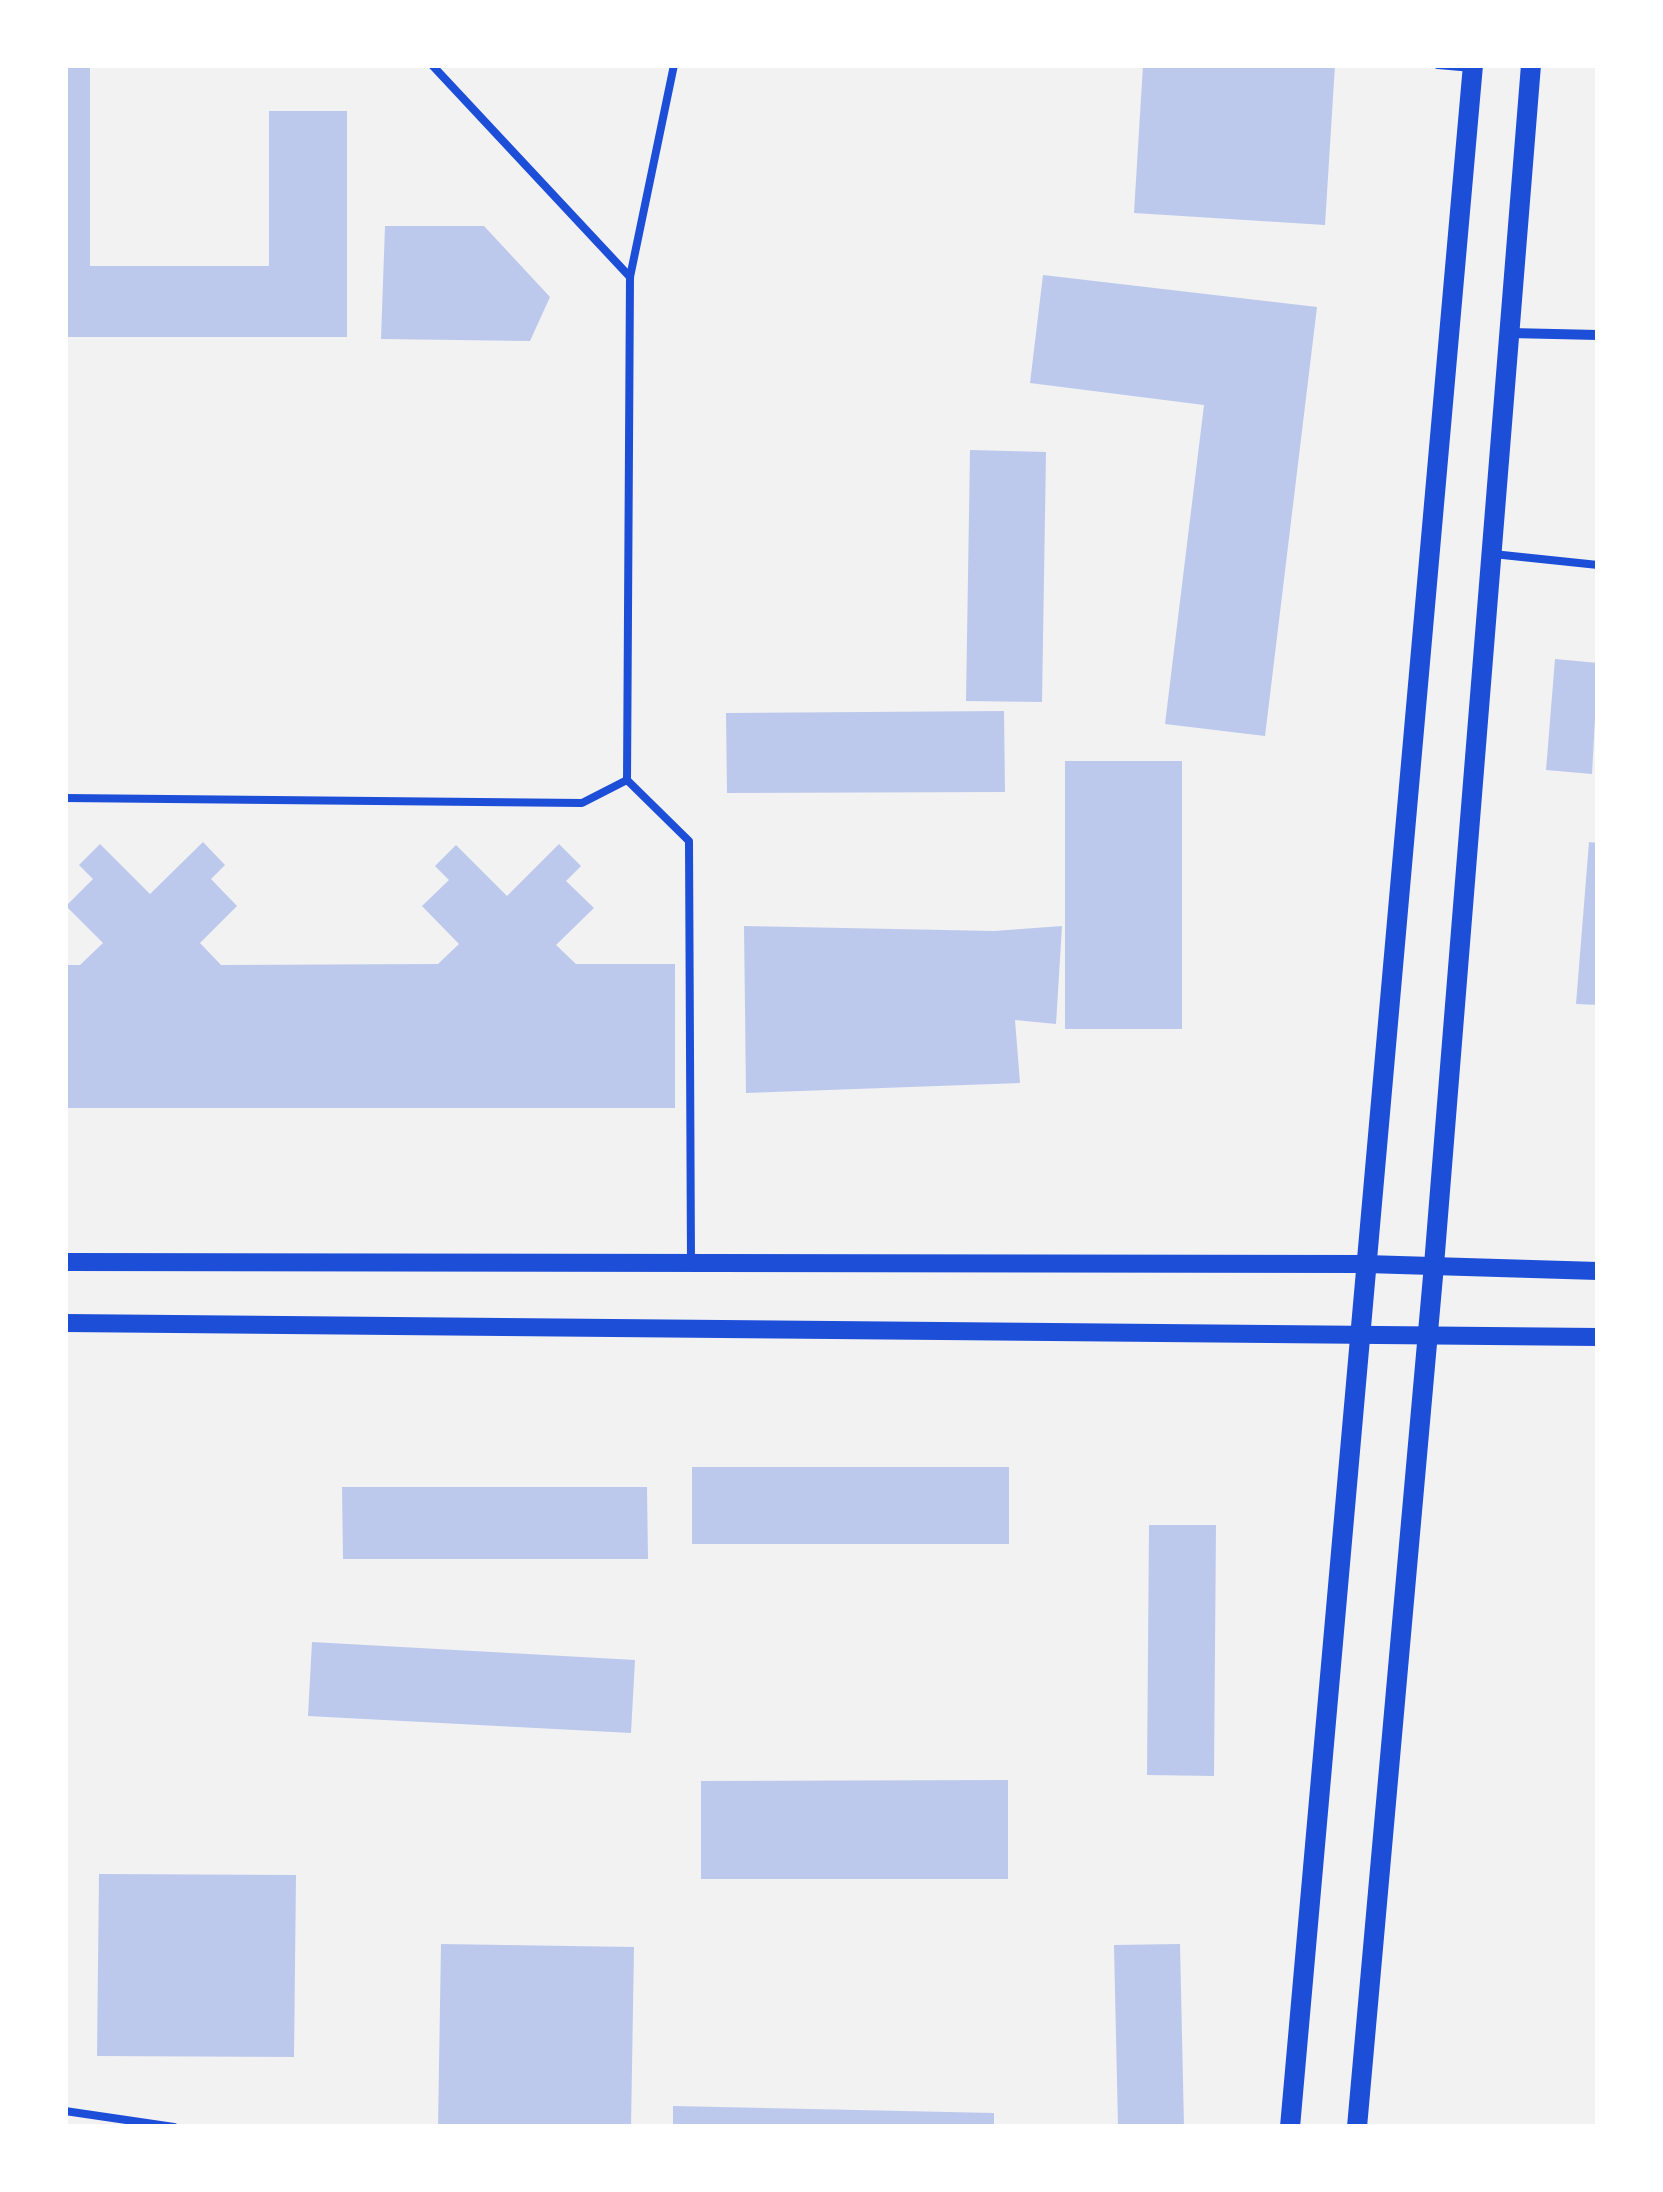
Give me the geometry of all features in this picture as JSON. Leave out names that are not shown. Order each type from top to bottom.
[{"type":"main road","points":[[1358,2127],[1434,1266],[1532,65]]},
{"type":"main road","points":[[1290,2127],[1473,67]]},
{"type":"street","points":[[1508,333],[1598,335]]},
{"type":"street","points":[[65,1262],[1366,1264],[1598,1271]]},
{"type":"street","points":[[65,1323],[1598,1338]]},
{"type":"lane","points":[[432,65],[630,278]]},
{"type":"lane","points":[[674,65],[630,278],[626,780],[688,841],[691,1262]]},
{"type":"lane","points":[[1438,65],[1473,67]]},
{"type":"lane","points":[[1493,554],[1598,565]]},
{"type":"lane","points":[[65,798],[582,803],[626,780]]},
{"type":"lane","points":[[65,2111],[174,2127]]},
{"type":"building","points":[[65,65],[90,65],[90,266],[269,266],[269,111],[347,111],[347,337],[65,337]]},
{"type":"building","points":[[1143,65],[1335,65],[1325,225],[1134,213]]},
{"type":"building","points":[[385,226],[484,226],[550,297],[530,341],[381,339]]},
{"type":"building","points":[[1043,275],[1317,307],[1265,736],[1165,724],[1204,405],[1030,383]]},
{"type":"building","points":[[970,450],[1046,452],[1042,702],[966,701]]},
{"type":"building","points":[[1555,659],[1598,663],[1592,774],[1546,770]]},
{"type":"building","points":[[1004,711],[1005,792],[727,793],[726,713]]},
{"type":"building","points":[[1065,761],[1182,761],[1182,1029],[1065,1029]]},
{"type":"building","points":[[203,842],[225,865],[211,879],[237,906],[200,943],[221,965],[438,964],[459,944],[422,906],[449,880],[435,866],[456,845],[507,896],[559,844],[581,866],[566,881],[594,908],[556,945],[576,964],[675,964],[675,1108],[65,1108],[65,965],[80,965],[103,943],[66,906],[93,879],[79,865],[100,844],[150,894]]},
{"type":"building","points":[[1589,842],[1598,843],[1598,1005],[1576,1004]]},
{"type":"building","points":[[744,926],[994,931],[1062,926],[1056,1024],[1015,1020],[1020,1083],[746,1093]]},
{"type":"building","points":[[692,1467],[1009,1467],[1009,1544],[692,1544]]},
{"type":"building","points":[[342,1487],[647,1487],[648,1559],[343,1559]]},
{"type":"building","points":[[1149,1525],[1216,1525],[1214,1776],[1147,1775]]},
{"type":"building","points":[[312,1642],[635,1660],[631,1733],[308,1716]]},
{"type":"building","points":[[1008,1780],[1008,1879],[701,1879],[701,1781]]},
{"type":"building","points":[[99,1874],[296,1875],[294,2057],[97,2056]]},
{"type":"building","points":[[441,1944],[634,1947],[631,2127],[438,2127]]},
{"type":"building","points":[[1180,1944],[1184,2127],[1118,2127],[1114,1945]]},
{"type":"building","points":[[673,2106],[994,2113],[994,2127],[673,2127]]}]
